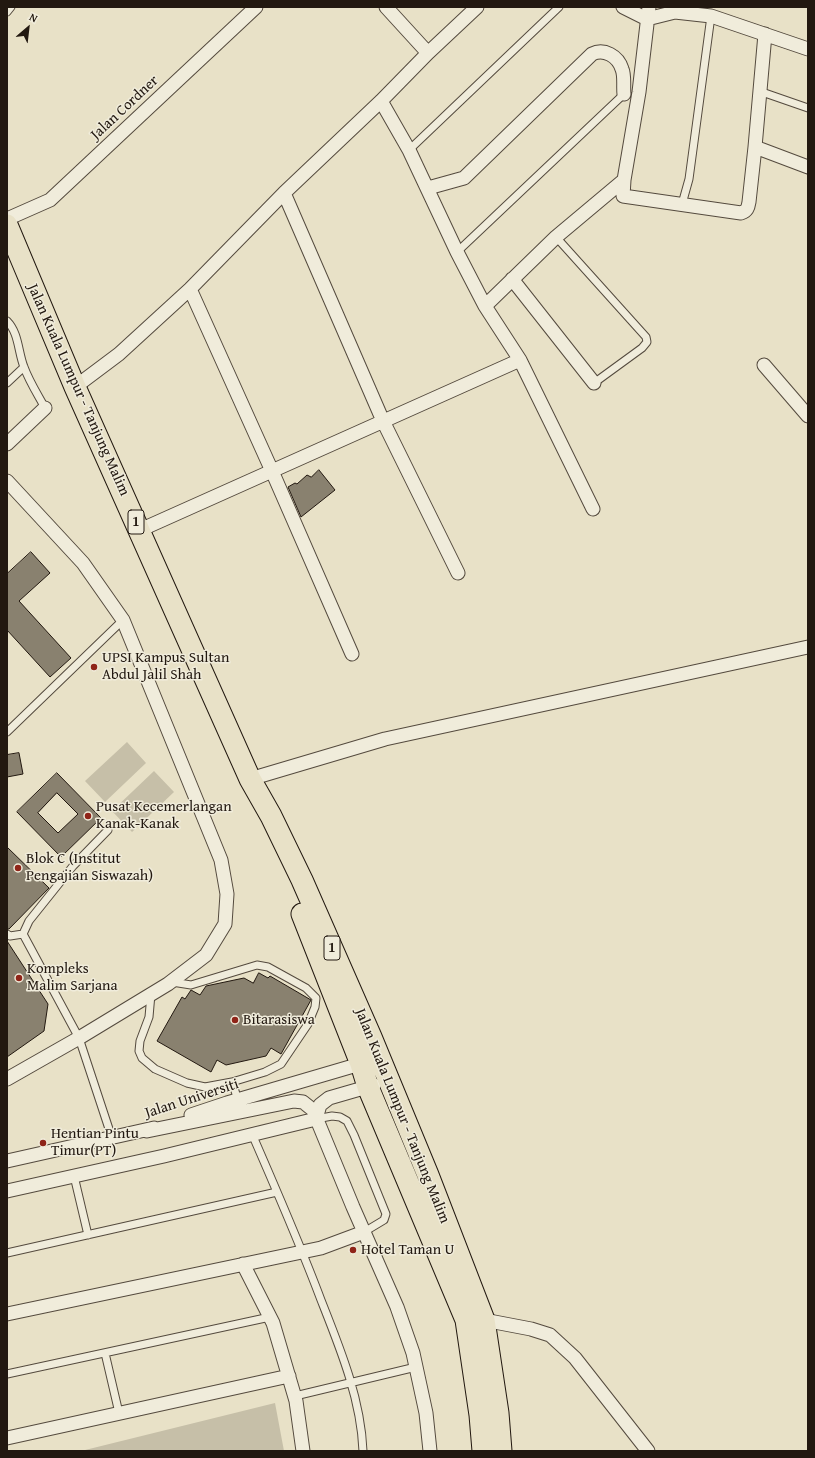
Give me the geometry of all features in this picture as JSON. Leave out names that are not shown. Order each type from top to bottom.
[{"type":"main road","name":"Jalan Kuala Lumpur - Tanjung Malim","points":[[7,225],[75,387],[250,779],[271,816],[289,882],[370,1061],[389,1081],[428,1175],[484,1320],[498,1412],[501,1451]]},
{"type":"main road","name":"Jalan Kuala Lumpur - Tanjung Malim","points":[[370,1061],[368,1087],[466,1320],[480,1415],[483,1451]]},
{"type":"street","name":"Jalan Cordner","points":[[7,220],[50,200],[256,7]]},
{"type":"street","points":[[386,7],[428,53]]},
{"type":"street","points":[[75,387],[119,354],[190,289],[284,193],[381,101],[428,53],[478,7]]},
{"type":"street","points":[[623,7],[648,13],[674,12],[711,16],[808,49]]},
{"type":"street","points":[[648,13],[623,196],[741,213],[748,208],[755,147],[764,34]]},
{"type":"street","points":[[428,188],[464,178],[598,51],[608,53],[617,60],[623,69],[624,94]]},
{"type":"street","points":[[381,101],[409,150],[457,252],[485,306],[520,360],[593,509]]},
{"type":"street","points":[[755,147],[808,167]]},
{"type":"street","points":[[485,306],[556,236],[624,180]]},
{"type":"street","points":[[284,193],[383,421],[458,573]]},
{"type":"street","points":[[512,279],[594,383]]},
{"type":"street","points":[[190,289],[352,654]]},
{"type":"street","points":[[140,530],[520,360]]},
{"type":"street","points":[[764,365],[808,416]]},
{"type":"street","points":[[7,444],[45,408]]},
{"type":"street","points":[[7,481],[83,563],[123,620],[221,860],[227,894],[225,924],[206,955],[171,982],[79,1038],[7,1079]]},
{"type":"street","points":[[250,779],[386,740],[808,647]]},
{"type":"street","name":"Jalan Universiti","points":[[7,1161],[147,1131],[238,1100],[370,1061]]},
{"type":"street","points":[[316,1119],[320,1105],[329,1098],[389,1081]]},
{"type":"street","points":[[147,1131],[294,1102],[303,1102],[313,1110],[397,1307],[416,1366],[426,1412],[430,1451]]},
{"type":"street","points":[[7,1191],[316,1119]]},
{"type":"street","points":[[7,1314],[321,1248],[364,1232]]},
{"type":"street","points":[[242,1264],[273,1323],[295,1396],[303,1451]]},
{"type":"street","points":[[484,1320],[531,1329],[550,1335],[575,1358],[648,1451]]},
{"type":"street","points":[[7,1438],[289,1376]]},
{"type":"lane","points":[[7,12],[11,7]]},
{"type":"lane","points":[[409,150],[559,7]]},
{"type":"lane","points":[[682,204],[689,179],[711,16]]},
{"type":"lane","points":[[759,91],[808,108]]},
{"type":"lane","points":[[457,252],[624,94],[638,92]]},
{"type":"lane","points":[[556,236],[646,337],[647,342],[642,348],[594,383]]},
{"type":"lane","points":[[7,321],[17,339],[24,367],[45,408]]},
{"type":"lane","points":[[7,383],[24,367]]},
{"type":"lane","points":[[7,732],[123,620]]},
{"type":"lane","points":[[23,934],[29,921],[73,866],[108,830]]},
{"type":"lane","points":[[7,934],[10,936],[23,934]]},
{"type":"lane","points":[[23,934],[79,1038],[112,1138]]},
{"type":"lane","points":[[151,994],[150,1017],[140,1041],[138,1051],[142,1058],[155,1069],[187,1083],[205,1087],[232,1082],[265,1072],[281,1064],[308,1024],[315,1007],[316,998],[306,988],[268,967],[257,965],[191,985],[171,982]]},
{"type":"lane","points":[[232,1082],[238,1100]]},
{"type":"lane","points":[[316,1119],[332,1116],[340,1117],[347,1120],[354,1135],[386,1214],[384,1220],[364,1232]]},
{"type":"lane","points":[[252,1134],[303,1252],[339,1346],[362,1429],[363,1451]]},
{"type":"lane","points":[[74,1176],[88,1235]]},
{"type":"lane","points":[[7,1253],[277,1192]]},
{"type":"lane","points":[[7,1374],[270,1317]]},
{"type":"lane","points":[[105,1353],[119,1413]]},
{"type":"lane","points":[[295,1396],[416,1366]]},
{"type":"shaded area","points":[[127,742],[146,763],[105,802],[85,781]]},
{"type":"shaded area","points":[[154,771],[174,792],[132,832],[112,811]]},
{"type":"shaded area","points":[[275,1403],[284,1451],[81,1451]]},
{"type":"building","points":[[319,470],[335,490],[301,517],[288,487],[295,483],[297,484],[307,475],[311,477]]},
{"type":"building","points":[[31,552],[50,573],[19,601],[71,658],[50,677],[7,630],[7,574]]},
{"type":"building","points":[[19,753],[23,774],[7,777],[7,755]]},
{"type":"building","name":"Pusat Kecemerlangan Kanak-Kanak","points":[[57,773],[101,818],[61,857],[17,812]],"holes":[[[57,793],[78,814],[58,833],[38,813]]]},
{"type":"building","name":"Blok C (Institut Pengajian Siswazah)","points":[[7,847],[49,888],[9,929],[7,929]]},
{"type":"building","name":"Kompleks Malim Sarjana","points":[[7,941],[48,1004],[44,1031],[7,1057]]},
{"type":"building","name":"Bitarasiswa","points":[[259,973],[268,978],[270,976],[311,1000],[281,1054],[271,1048],[266,1056],[226,1065],[217,1060],[211,1072],[157,1041],[182,997],[185,999],[191,990],[200,995],[206,986],[244,978],[253,983]]},
{"type":"place","name":"UPSI Kampus Sultan Abdul Jalil Shah","points":[[94,667]]},
{"type":"place","name":"Pusat Kecemerlangan Kanak-Kanak","points":[[88,816]]},
{"type":"place","name":"Blok C (Institut Pengajian Siswazah)","points":[[18,868]]},
{"type":"place","name":"Kompleks Malim Sarjana","points":[[19,978]]},
{"type":"place","name":"Bitarasiswa","points":[[235,1020]]},
{"type":"place","name":"Hentian Pintu Timur(PT)","points":[[43,1143]]},
{"type":"place","name":"Hotel Taman U","points":[[353,1250]]}]
